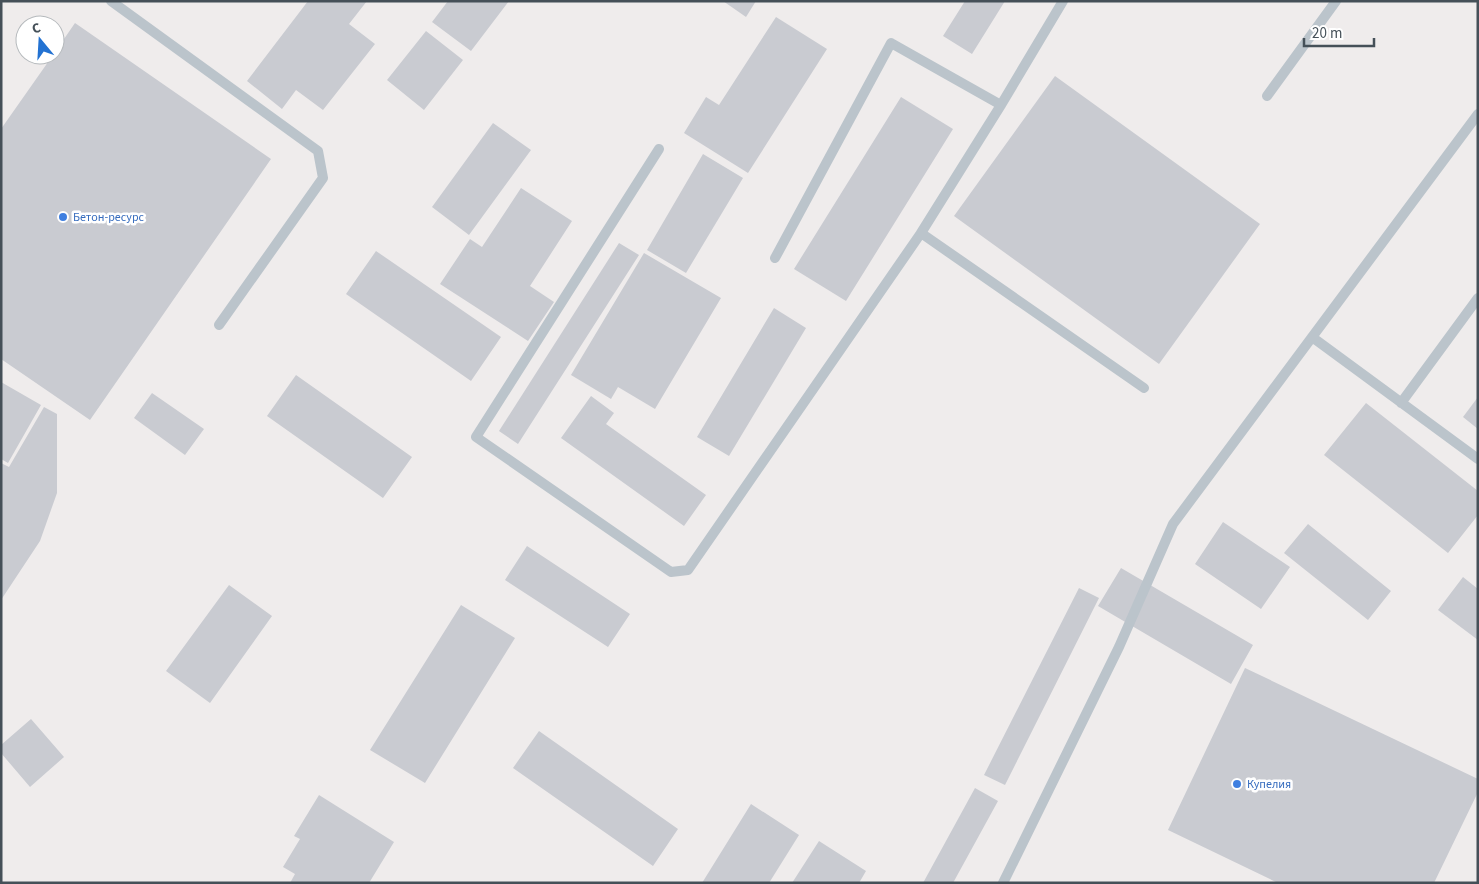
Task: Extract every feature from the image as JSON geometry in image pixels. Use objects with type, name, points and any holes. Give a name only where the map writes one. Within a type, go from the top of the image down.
[{"type":"lane","points":[[111,1],[318,151],[323,178],[219,325]]},
{"type":"lane","points":[[659,149],[476,437],[671,572],[688,570],[921,233],[1063,1]]},
{"type":"lane","points":[[1267,96],[1336,1]]},
{"type":"lane","points":[[775,258],[891,43],[1001,105]]},
{"type":"lane","points":[[1003,883],[1119,647],[1173,524],[1478,114]]},
{"type":"lane","points":[[921,233],[1144,388]]},
{"type":"lane","points":[[1401,403],[1478,298]]},
{"type":"lane","points":[[1312,338],[1478,459]]},
{"type":"building","points":[[308,1],[367,1],[349,24],[375,44],[323,110],[296,90],[282,109],[247,81]]},
{"type":"building","points":[[448,1],[509,1],[471,51],[432,22]]},
{"type":"building","points":[[723,1],[756,1],[746,17]]},
{"type":"building","points":[[965,1],[1005,1],[972,54],[943,36]]},
{"type":"building","points":[[776,17],[827,49],[748,173],[684,133],[706,97],[719,105]]},
{"type":"building","points":[[75,23],[271,159],[90,420],[1,359],[1,129],[46,65],[65,65],[65,38]]},
{"type":"building","points":[[426,31],[463,60],[424,110],[387,80]]},
{"type":"building","points":[[1055,76],[1260,224],[1159,364],[954,216]]},
{"type":"building","points":[[901,97],[953,129],[846,301],[794,269]]},
{"type":"building","points":[[493,123],[531,150],[469,235],[432,207]]},
{"type":"building","points":[[703,154],[743,178],[686,273],[647,250]]},
{"type":"building","points":[[521,188],[572,221],[530,286],[554,302],[528,341],[440,284],[470,239],[482,247]]},
{"type":"building","points":[[619,243],[639,255],[518,444],[499,431]]},
{"type":"building","points":[[376,251],[501,337],[471,381],[346,294]]},
{"type":"building","points":[[644,253],[721,298],[655,409],[618,387],[611,399],[571,375]]},
{"type":"building","points":[[774,308],[806,328],[729,456],[697,437]]},
{"type":"building","points":[[296,375],[412,457],[383,498],[267,416]]},
{"type":"building","points":[[1,382],[41,405],[8,463],[1,459]]},
{"type":"building","points":[[152,393],[204,429],[185,455],[134,418]]},
{"type":"building","points":[[591,396],[614,413],[606,424],[706,495],[684,526],[561,438]]},
{"type":"building","points":[[1478,397],[1478,429],[1463,417]]},
{"type":"building","points":[[1366,403],[1478,491],[1478,515],[1448,553],[1324,455]]},
{"type":"building","points":[[44,407],[57,414],[57,493],[40,541],[1,600],[1,463],[9,467]]},
{"type":"building","points":[[1223,522],[1290,567],[1261,609],[1195,564]]},
{"type":"building","points":[[1308,524],[1391,591],[1368,620],[1284,553]]},
{"type":"building","points":[[527,546],[630,614],[608,647],[505,580]]},
{"type":"building","points":[[1121,568],[1253,645],[1231,684],[1098,606]]},
{"type":"building","points":[[1463,577],[1478,589],[1478,640],[1438,610]]},
{"type":"building","points":[[229,585],[272,616],[210,703],[166,671]]},
{"type":"building","points":[[1079,588],[1099,598],[1005,785],[984,775]]},
{"type":"building","points":[[461,605],[515,638],[425,783],[370,750]]},
{"type":"building","points":[[1245,668],[1478,779],[1478,792],[1434,883],[1278,883],[1168,830]]},
{"type":"building","points":[[31,719],[64,757],[30,787],[1,753],[1,745]]},
{"type":"building","points":[[539,731],[678,829],[653,866],[513,768]]},
{"type":"building","points":[[975,788],[998,801],[953,883],[923,883]]},
{"type":"building","points":[[319,795],[394,842],[369,883],[290,883],[295,874],[283,867],[300,839],[294,836]]},
{"type":"building","points":[[751,804],[799,835],[769,883],[702,883]]},
{"type":"building","points":[[819,841],[866,871],[859,883],[792,883]]},
{"type":"place","name":"Бетон-ресурс","points":[[63,217]]},
{"type":"place","name":"Купелия","points":[[1237,784]]}]
